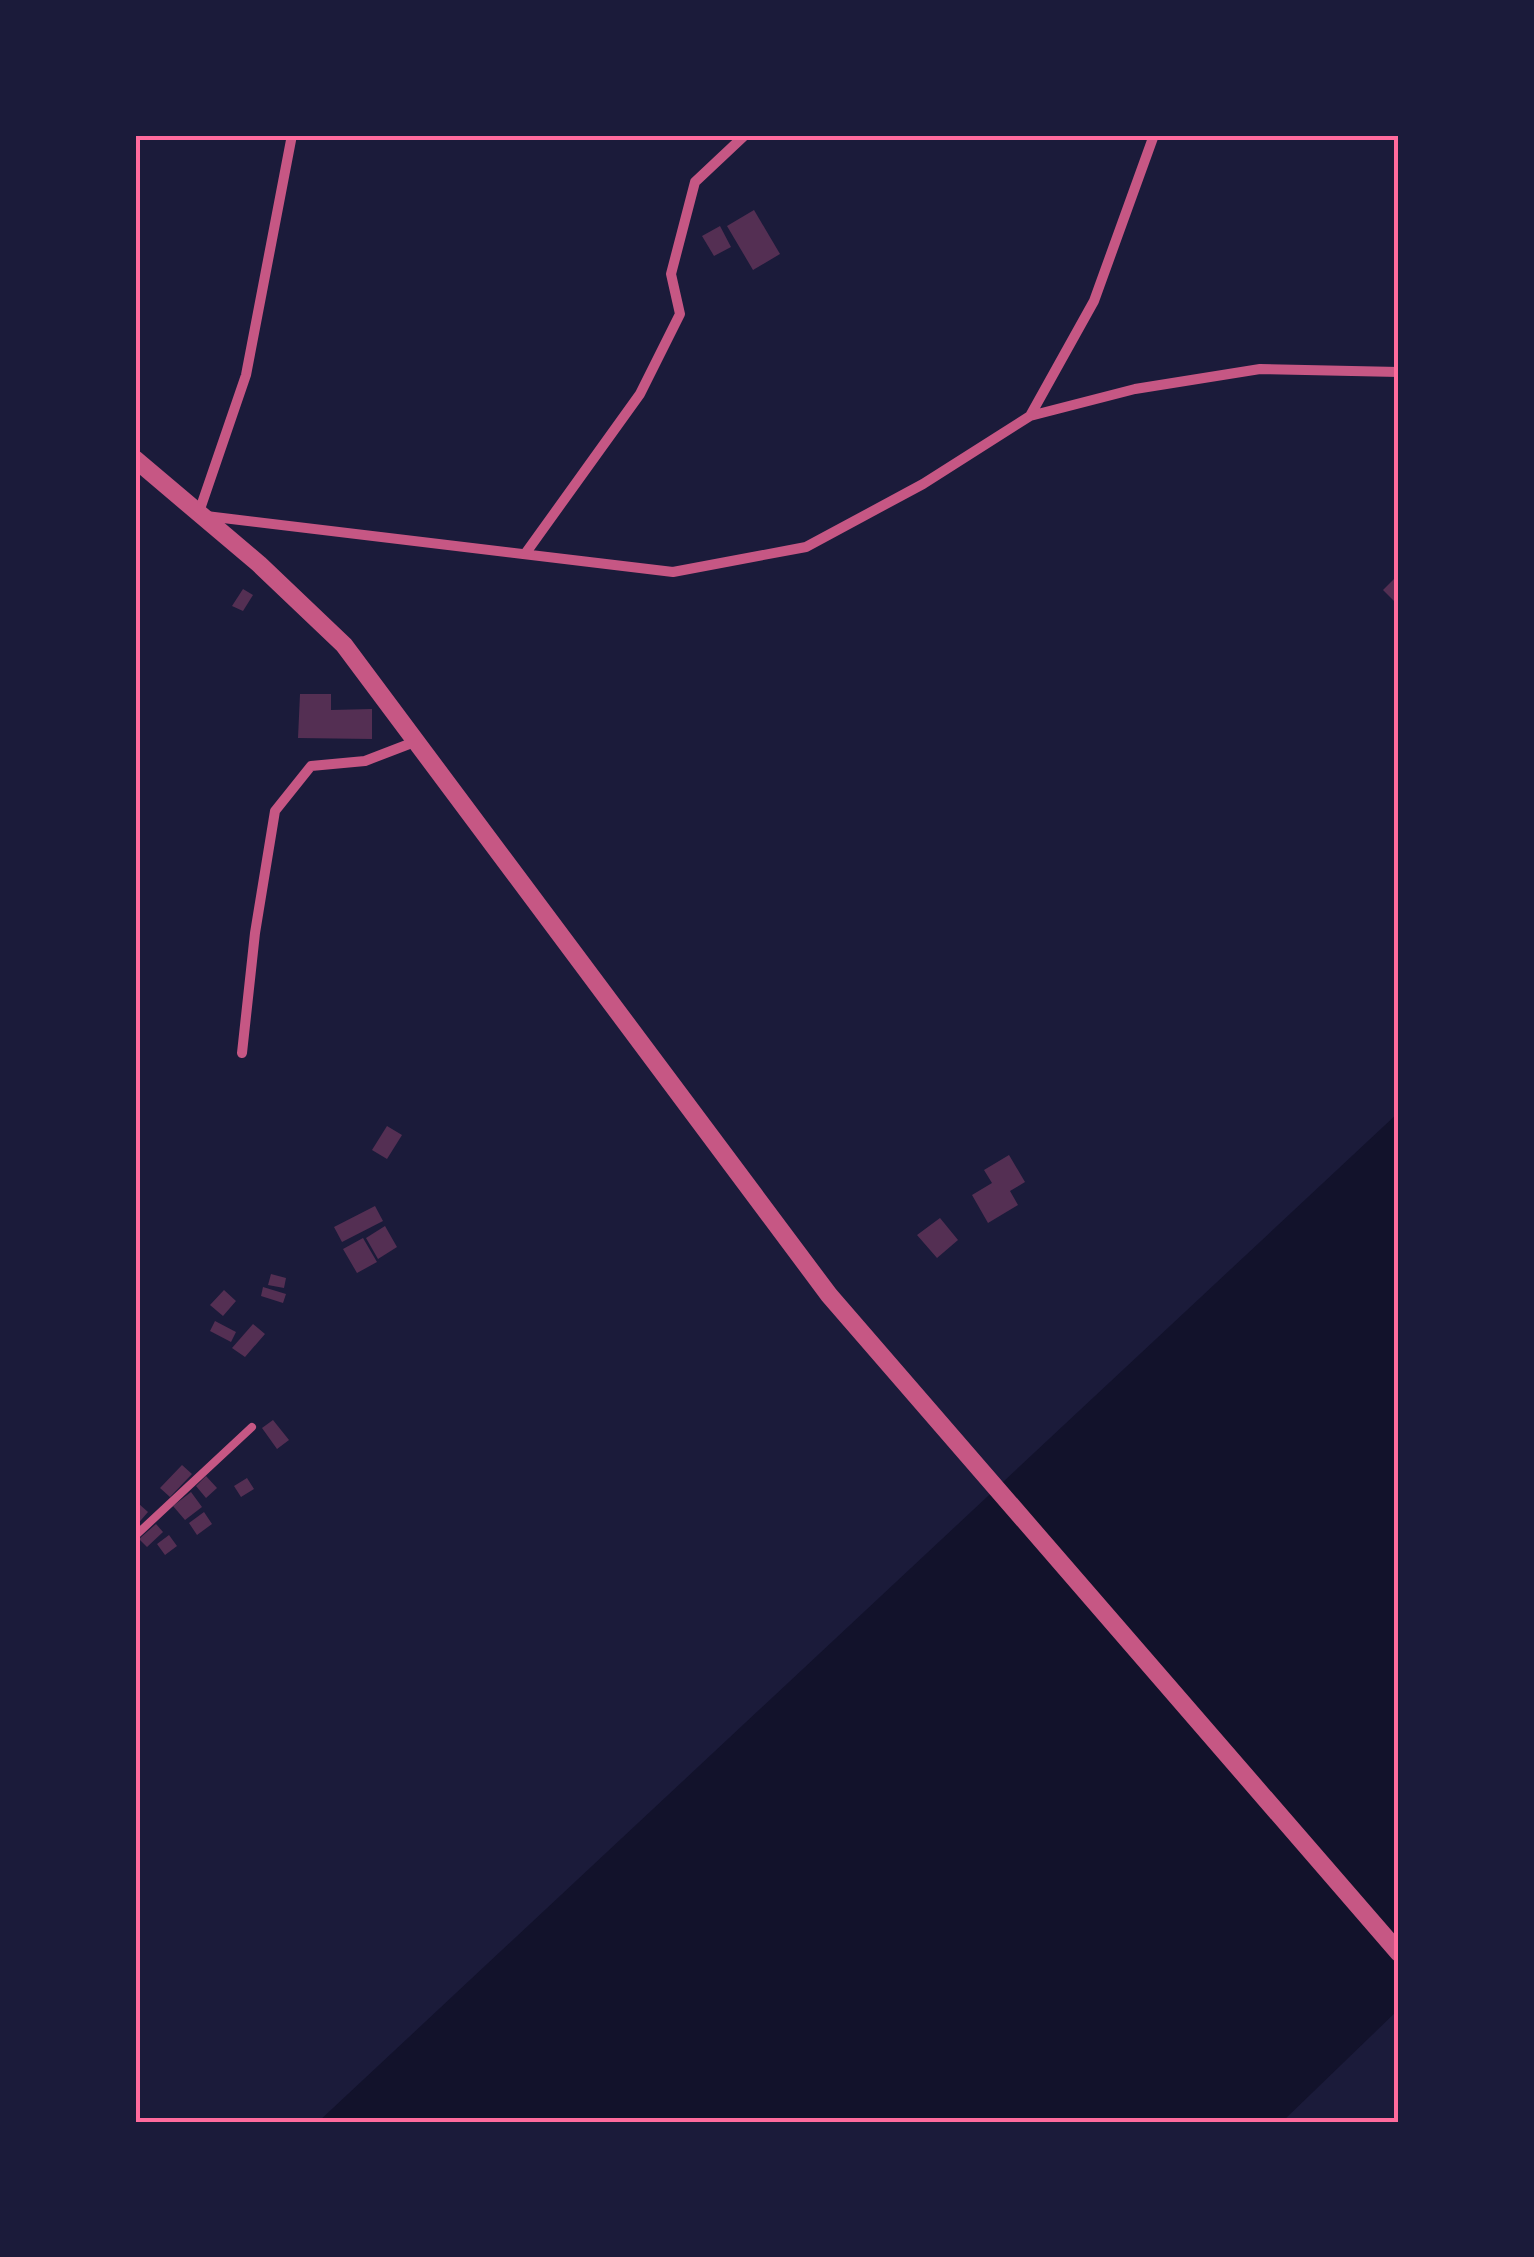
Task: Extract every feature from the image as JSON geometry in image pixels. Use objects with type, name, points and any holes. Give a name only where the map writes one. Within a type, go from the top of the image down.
[{"type":"street","points":[[198,515],[246,375],[292,135]]},
{"type":"street","points":[[1030,416],[1094,301],[1154,135]]},
{"type":"street","points":[[525,554],[640,394],[680,314],[671,274],[696,182],[742,137]]},
{"type":"street","points":[[198,515],[673,572],[806,547],[923,484],[1030,416],[1135,388],[1260,369],[1399,372]]},
{"type":"street","points":[[135,459],[259,564],[344,645],[829,1296],[1399,1953]]},
{"type":"street","points":[[242,1052],[255,933],[275,811],[311,766],[364,762],[418,741]]},
{"type":"lane","points":[[135,1536],[252,1427]]},
{"type":"shaded area","points":[[1399,1112],[1399,2009],[1282,2122],[318,2122]]},
{"type":"building","points":[[754,210],[780,254],[753,270],[727,226]]},
{"type":"building","points":[[720,226],[731,247],[714,256],[702,236]]},
{"type":"building","points":[[1399,574],[1399,606],[1383,590]]},
{"type":"building","points":[[243,589],[253,595],[243,611],[232,606]]},
{"type":"building","points":[[300,694],[331,694],[331,710],[372,709],[372,739],[298,738]]},
{"type":"building","points":[[387,1126],[402,1135],[387,1159],[372,1150]]},
{"type":"building","points":[[1009,1155],[1025,1182],[1010,1191],[1018,1205],[988,1223],[972,1195],[992,1183],[984,1170]]},
{"type":"building","points":[[375,1206],[383,1221],[342,1242],[334,1227]]},
{"type":"building","points":[[940,1218],[958,1240],[937,1258],[917,1235]]},
{"type":"building","points":[[385,1226],[397,1247],[378,1259],[366,1238]]},
{"type":"building","points":[[363,1238],[377,1262],[357,1273],[343,1249]]},
{"type":"building","points":[[271,1274],[286,1278],[284,1288],[268,1285]]},
{"type":"building","points":[[263,1287],[286,1294],[283,1303],[261,1296]]},
{"type":"building","points":[[224,1290],[236,1301],[223,1316],[210,1305]]},
{"type":"building","points":[[215,1321],[236,1332],[231,1342],[210,1331]]},
{"type":"building","points":[[253,1324],[265,1334],[245,1357],[232,1348]]},
{"type":"building","points":[[273,1420],[289,1440],[277,1449],[262,1428]]},
{"type":"building","points":[[182,1465],[192,1474],[170,1497],[160,1488]]},
{"type":"building","points":[[206,1476],[217,1488],[206,1498],[196,1486]]},
{"type":"building","points":[[247,1478],[254,1489],[241,1497],[234,1486]]},
{"type":"building","points":[[191,1492],[202,1507],[185,1520],[173,1506]]},
{"type":"building","points":[[139,1504],[148,1512],[135,1527],[135,1509]]},
{"type":"building","points":[[204,1512],[212,1524],[197,1535],[189,1523]]},
{"type":"building","points":[[156,1524],[163,1532],[147,1547],[139,1539]]},
{"type":"building","points":[[169,1535],[177,1546],[165,1555],[157,1544]]}]
